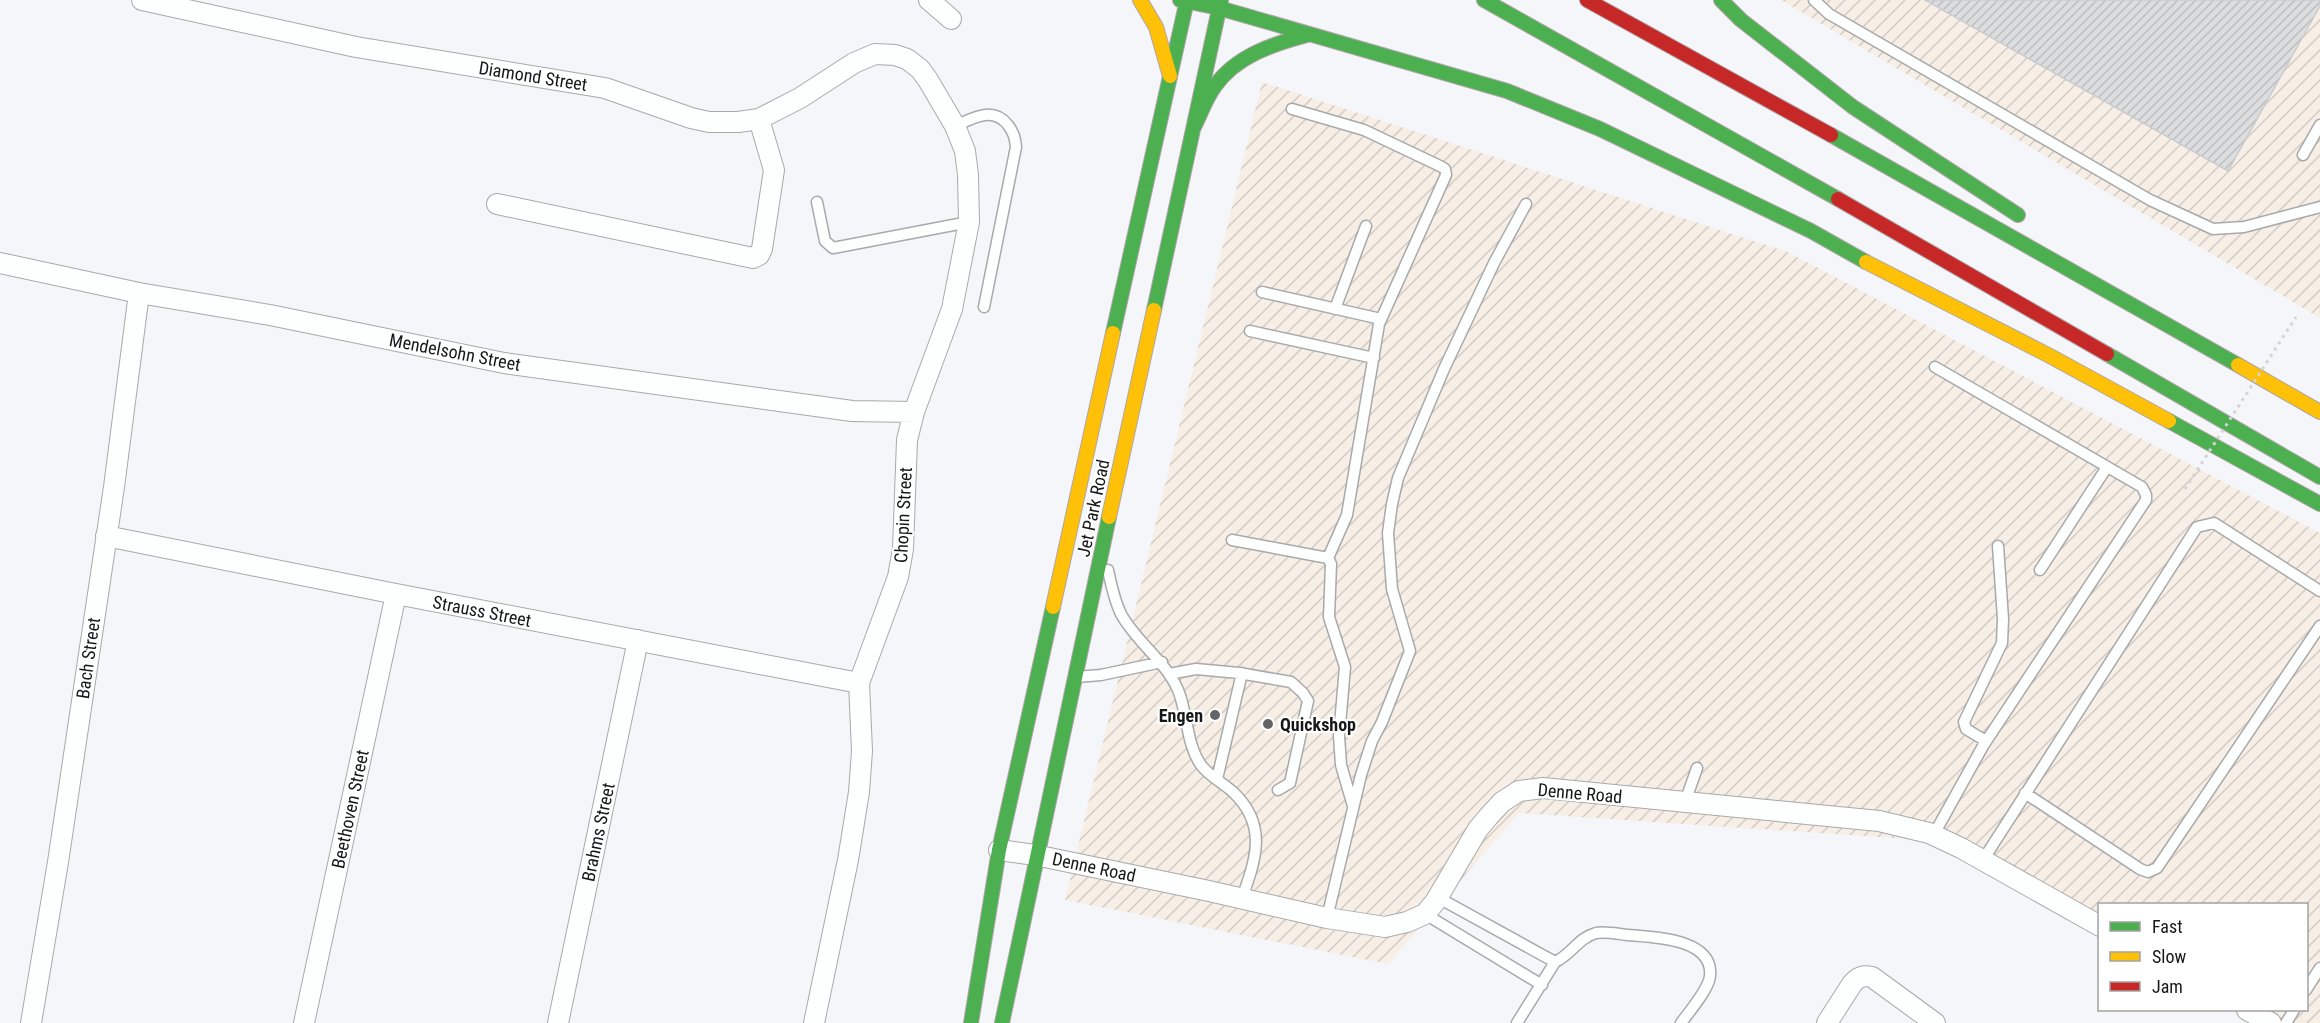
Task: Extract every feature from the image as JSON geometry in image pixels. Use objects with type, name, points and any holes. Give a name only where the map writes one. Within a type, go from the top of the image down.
[{"type":"main road","points":[[1140,0],[1156,27],[1170,76]]},
{"type":"main road","points":[[1484,0],[1948,262],[2320,477]]},
{"type":"main road","points":[[1587,0],[2037,250],[2320,412]]},
{"type":"main road","points":[[1721,0],[1742,20],[1853,107],[2030,223]]},
{"type":"main road","points":[[1184,1],[1220,4],[1307,35],[1507,91],[1600,129],[1811,231],[1902,282],[2050,356],[2320,504]]},
{"type":"main road","name":"Jet Park Road","points":[[971,1023],[984,954],[999,850],[1170,76],[1184,1]]},
{"type":"main road","name":"Jet Park Road","points":[[1002,1023],[1073,677],[1220,4]]},
{"type":"main road","points":[[1194,127],[1217,82],[1244,59],[1269,46],[1307,35]]},
{"type":"main road","points":[[2260,361],[2320,399]]},
{"type":"street","name":"Diamond Street","points":[[142,0],[356,47],[605,88],[709,122],[759,119],[800,98],[862,58],[885,53],[907,59]]},
{"type":"street","points":[[929,0],[951,19]]},
{"type":"street","name":"Chopin Street","points":[[814,1023],[848,860],[859,792],[862,751],[859,683],[902,562],[907,440],[914,412],[952,309],[969,222],[970,199],[965,151],[955,126],[920,69],[907,59]]},
{"type":"street","points":[[497,204],[753,258],[759,255],[762,249],[774,170],[759,119]]},
{"type":"street","name":"Mendelsohn Street","points":[[0,263],[139,293],[270,315],[504,363],[842,410],[914,412]]},
{"type":"street","name":"Bach Street","points":[[31,1023],[58,862],[139,293]]},
{"type":"street","name":"Strauss Street","points":[[106,536],[859,683]]},
{"type":"street","name":"Beethoven Street","points":[[304,1023],[396,594]]},
{"type":"street","name":"Brahms Street","points":[[558,1023],[638,640]]},
{"type":"street","name":"Denne Road","points":[[999,850],[1035,855],[1327,918],[1385,927],[1407,922],[1425,914],[1478,829],[1502,802],[1519,791],[1543,788],[1879,820],[1933,836],[1983,860],[2098,925]]},
{"type":"street","points":[[1827,1023],[1852,984],[1862,976],[1872,977],[1935,1023]]},
{"type":"street","points":[[2249,1011],[2271,1023]]},
{"type":"lane","points":[[1814,0],[1829,14],[2150,200],[2213,229],[2244,227],[2320,207]]},
{"type":"lane","points":[[1292,109],[1364,130],[1445,169],[1446,175],[1382,319],[1347,515],[1328,558]]},
{"type":"lane","points":[[955,126],[980,115],[994,114],[1005,122],[1015,135],[1016,147],[984,307]]},
{"type":"lane","points":[[2303,155],[2320,125]]},
{"type":"lane","points":[[817,202],[825,241],[833,248],[969,222]]},
{"type":"lane","points":[[1327,918],[1361,775],[1372,741],[1410,651],[1392,589],[1388,533],[1398,478],[1444,369],[1494,262],[1526,204]]},
{"type":"lane","points":[[1335,309],[1366,226]]},
{"type":"lane","points":[[1262,292],[1382,319]]},
{"type":"lane","points":[[1250,331],[1374,358]]},
{"type":"lane","points":[[1933,836],[1986,741],[2146,500],[2142,487],[1935,368]]},
{"type":"lane","points":[[2040,570],[2107,467]]},
{"type":"lane","points":[[1983,860],[2197,527],[2214,523],[2320,591]]},
{"type":"lane","points":[[1232,540],[1328,558]]},
{"type":"lane","points":[[1986,741],[1966,729],[1964,722],[2002,644],[2003,619],[1998,546]]},
{"type":"lane","points":[[1103,548],[1112,588],[1121,614],[1169,674],[1182,700],[1194,750],[1201,765],[1239,798],[1253,823],[1257,838],[1255,863],[1242,898]]},
{"type":"lane","points":[[1328,558],[1331,564],[1329,617],[1345,667],[1339,736],[1341,765],[1354,809]]},
{"type":"lane","points":[[2025,793],[2140,869],[2148,872],[2157,868],[2320,626]]},
{"type":"lane","points":[[1073,677],[1101,675],[1162,663]]},
{"type":"lane","points":[[1169,674],[1196,669],[1242,673],[1291,682],[1303,693],[1308,701],[1290,783],[1278,790]]},
{"type":"lane","points":[[1217,779],[1242,673]]},
{"type":"lane","points":[[1685,802],[1698,768]]},
{"type":"lane","points":[[1437,897],[1555,962]]},
{"type":"lane","points":[[1425,914],[1542,985]]},
{"type":"lane","points":[[1517,1023],[1555,962],[1565,958],[1577,943],[1599,933],[1668,938],[1691,946],[1705,958],[1710,966],[1709,982],[1681,1023]]},
{"type":"lane","points":[[2308,988],[2320,968]]},
{"type":"path","points":[[2186,489],[2296,317]]},
{"type":"shaded area","points":[[1781,0],[2320,0],[2320,318]]},
{"type":"shaded area","points":[[1262,82],[1788,252],[2320,533],[2320,1023],[2288,1023],[2266,1011],[2308,1011],[2308,903],[2098,903],[2098,916],[1967,843],[1519,813],[1388,964],[1065,900]]},
{"type":"building","points":[[1925,0],[2320,0],[2320,6],[2228,171]]},
{"type":"traffic: fast","points":[[1180,0],[1219,8],[1507,91],[1600,129],[1811,231],[1866,262]]},
{"type":"traffic: fast","points":[[1113,333],[1187,0]]},
{"type":"traffic: fast","points":[[1154,310],[1221,0]]},
{"type":"traffic: fast","points":[[1484,0],[1838,199]]},
{"type":"traffic: fast","points":[[1721,0],[1741,20],[1853,107],[2018,215]]},
{"type":"traffic: fast","points":[[1194,127],[1212,91],[1233,67],[1268,47],[1307,35]]},
{"type":"traffic: fast","points":[[1831,135],[2238,365]]},
{"type":"traffic: fast","points":[[2107,354],[2320,477]]},
{"type":"traffic: fast","points":[[2169,421],[2320,504]]},
{"type":"traffic: fast","points":[[1002,1023],[1109,517]]},
{"type":"traffic: fast","points":[[971,1023],[999,850],[1053,607]]},
{"type":"traffic: slow","points":[[1140,0],[1156,27],[1170,76]]},
{"type":"traffic: slow","points":[[1866,262],[2050,356],[2169,421]]},
{"type":"traffic: slow","points":[[1109,517],[1154,310]]},
{"type":"traffic: slow","points":[[1053,607],[1113,333]]},
{"type":"traffic: slow","points":[[2238,365],[2320,412]]},
{"type":"traffic: jam","points":[[1587,0],[1831,135]]},
{"type":"traffic: jam","points":[[1838,199],[2107,354]]},
{"type":"place","name":"Engen","points":[[1215,715]]},
{"type":"place","name":"Quickshop","points":[[1268,724]]}]
